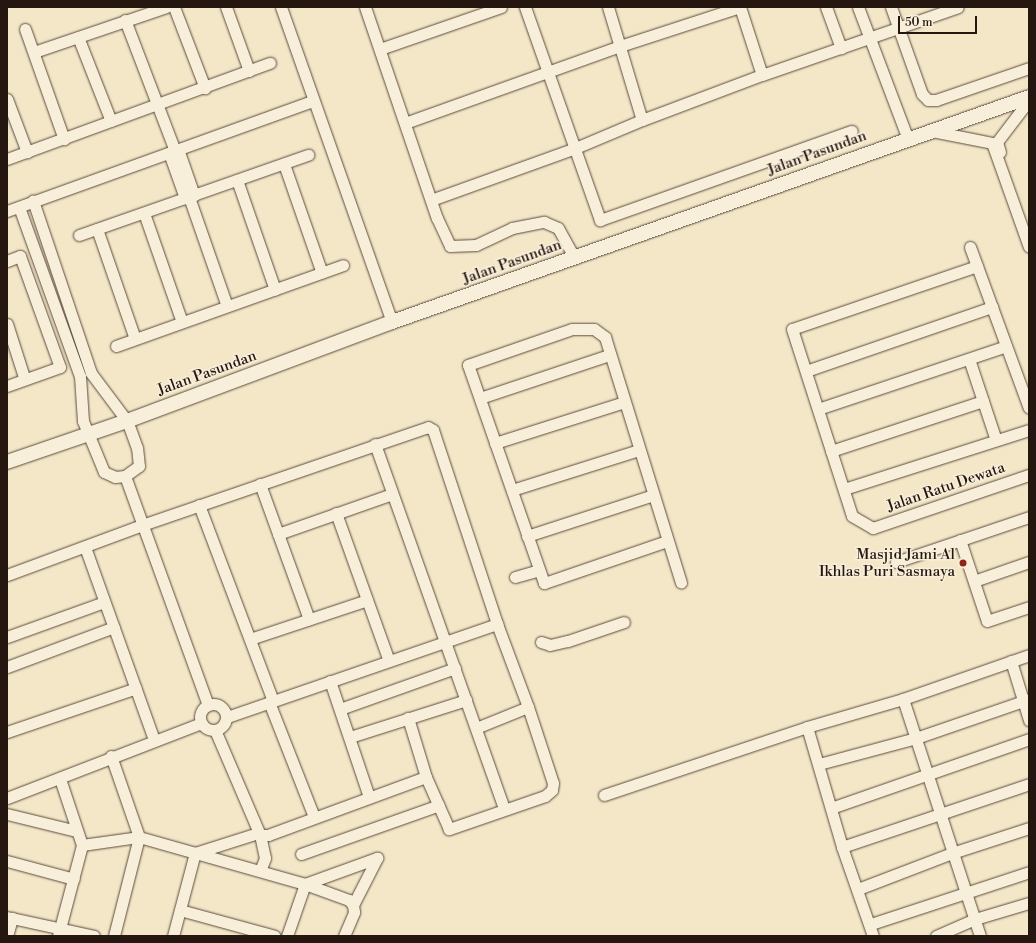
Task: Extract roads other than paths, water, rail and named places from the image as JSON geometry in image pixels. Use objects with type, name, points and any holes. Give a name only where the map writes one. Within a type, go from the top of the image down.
[{"type":"street","points":[[34,52],[166,7]]},
{"type":"street","points":[[174,7],[205,88]]},
{"type":"street","points":[[226,7],[249,71]]},
{"type":"street","points":[[281,7],[392,322]]},
{"type":"street","points":[[365,7],[431,200],[450,246],[476,245],[512,228],[544,222],[558,228],[574,257]]},
{"type":"street","points":[[380,49],[501,7]]},
{"type":"street","points":[[525,7],[573,149],[600,220],[852,131]]},
{"type":"street","points":[[608,7],[642,120]]},
{"type":"street","points":[[405,123],[620,46],[740,7],[762,75]]},
{"type":"street","points":[[826,7],[841,48]]},
{"type":"street","points":[[858,7],[908,139]]},
{"type":"street","points":[[891,7],[922,94],[928,100],[936,100],[1029,68]]},
{"type":"street","points":[[431,200],[573,149],[642,120],[762,75],[958,7]]},
{"type":"street","points":[[126,20],[174,151],[228,306]]},
{"type":"street","points":[[25,29],[64,139]]},
{"type":"street","points":[[78,37],[111,121]]},
{"type":"street","points":[[7,159],[270,63]]},
{"type":"street","points":[[995,142],[1029,98]]},
{"type":"street","name":"Jalan Pasundan","points":[[7,462],[88,433],[127,421],[392,322],[574,257],[930,131],[1029,98]]},
{"type":"street","points":[[7,99],[27,152]]},
{"type":"street","points":[[7,211],[313,101]]},
{"type":"street","points":[[930,131],[995,142]]},
{"type":"street","points":[[995,142],[1029,234]]},
{"type":"street","points":[[995,142],[1029,246]]},
{"type":"street","points":[[79,235],[308,155]]},
{"type":"street","points":[[284,164],[322,273]]},
{"type":"street","points":[[236,180],[275,290]]},
{"type":"street","points":[[19,206],[80,376],[83,421],[104,472],[115,477],[125,476],[139,466],[140,457],[127,421],[91,373],[33,201]]},
{"type":"street","points":[[144,213],[182,322]]},
{"type":"street","points":[[97,229],[135,339]]},
{"type":"street","points":[[970,247],[1006,346],[1025,387],[1029,408]]},
{"type":"street","points":[[7,261],[20,256],[60,367],[7,386]]},
{"type":"street","points":[[116,346],[343,265]]},
{"type":"street","points":[[977,266],[792,329],[844,489],[1029,430]]},
{"type":"street","points":[[806,372],[992,307]]},
{"type":"street","points":[[8,328],[24,376],[23,379]]},
{"type":"street","points":[[667,541],[544,583],[468,365],[476,360],[572,329],[594,329],[604,337],[681,583]]},
{"type":"street","points":[[818,410],[1006,346]]},
{"type":"street","points":[[480,398],[609,355]]},
{"type":"street","points":[[969,358],[996,440]]},
{"type":"street","points":[[831,451],[983,401]]},
{"type":"street","points":[[495,443],[624,402]]},
{"type":"street","points":[[7,574],[425,426],[433,430],[497,624],[528,707],[553,787],[545,796],[449,829],[426,777],[408,718]]},
{"type":"street","points":[[375,444],[504,809]]},
{"type":"street","points":[[512,490],[639,450]]},
{"type":"street","name":"Jalan Ratu Dewata","points":[[844,489],[852,516],[873,528],[1029,475]]},
{"type":"street","points":[[125,476],[145,524],[208,705]]},
{"type":"street","points":[[260,484],[309,619]]},
{"type":"street","points":[[278,534],[392,494]]},
{"type":"street","points":[[528,536],[653,495]]},
{"type":"street","points":[[199,505],[250,639],[271,701],[314,817]]},
{"type":"street","points":[[336,513],[389,661]]},
{"type":"street","points":[[896,562],[1029,517]]},
{"type":"street","points":[[960,540],[987,621],[1029,607]]},
{"type":"street","points":[[85,547],[154,740]]},
{"type":"street","points":[[974,581],[1029,562]]},
{"type":"street","points":[[515,577],[539,570]]},
{"type":"street","points":[[250,639],[367,600]]},
{"type":"street","points":[[7,637],[104,602]]},
{"type":"street","points":[[541,642],[550,645],[568,641],[624,622]]},
{"type":"street","points":[[227,716],[497,624]]},
{"type":"street","points":[[7,667],[114,627]]},
{"type":"street","points":[[604,795],[807,727],[903,699],[1029,655]]},
{"type":"street","points":[[1011,661],[1026,700],[1029,720]]},
{"type":"street","points":[[340,709],[455,668]]},
{"type":"street","points":[[330,681],[369,797]]},
{"type":"street","points":[[7,732],[136,688]]},
{"type":"street","points":[[903,699],[980,936]]},
{"type":"street","points":[[350,737],[466,700]]},
{"type":"street","points":[[819,764],[916,738],[1026,700]]},
{"type":"street","points":[[208,705],[220,706],[227,716]]},
{"type":"street","points":[[208,705],[200,714],[201,723],[209,730],[215,730],[225,723],[227,716]]},
{"type":"street","points":[[476,728],[528,707]]},
{"type":"street","points":[[7,798],[60,779],[111,756],[201,723]]},
{"type":"street","points":[[807,727],[819,764],[842,848],[871,924],[873,936]]},
{"type":"street","points":[[215,730],[259,834],[265,858],[260,871]]},
{"type":"street","points":[[831,808],[1029,740]]},
{"type":"street","points":[[111,756],[138,837],[114,936]]},
{"type":"street","points":[[195,853],[259,834],[268,835],[426,777]]},
{"type":"street","points":[[59,932],[82,845],[60,779]]},
{"type":"street","points":[[842,848],[1029,784]]},
{"type":"street","points":[[301,854],[439,805]]},
{"type":"street","points":[[7,814],[77,831]]},
{"type":"street","points":[[858,889],[952,853],[1029,828]]},
{"type":"street","points":[[82,845],[138,837],[305,884],[349,900],[353,905],[354,912],[344,936]]},
{"type":"street","points":[[173,936],[195,853]]},
{"type":"street","points":[[305,884],[377,858],[353,905]]},
{"type":"street","points":[[7,861],[74,879]]},
{"type":"street","points":[[871,924],[1029,872]]},
{"type":"street","points":[[287,936],[305,884]]},
{"type":"street","points":[[936,936],[975,919],[1029,903]]},
{"type":"street","points":[[180,910],[275,936]]},
{"type":"street","points":[[7,936],[9,918],[59,932],[94,936]]},
{"type":"place","name":"Masjid Jami Al Ikhlas Puri Sasmaya","points":[[963,563]]}]
